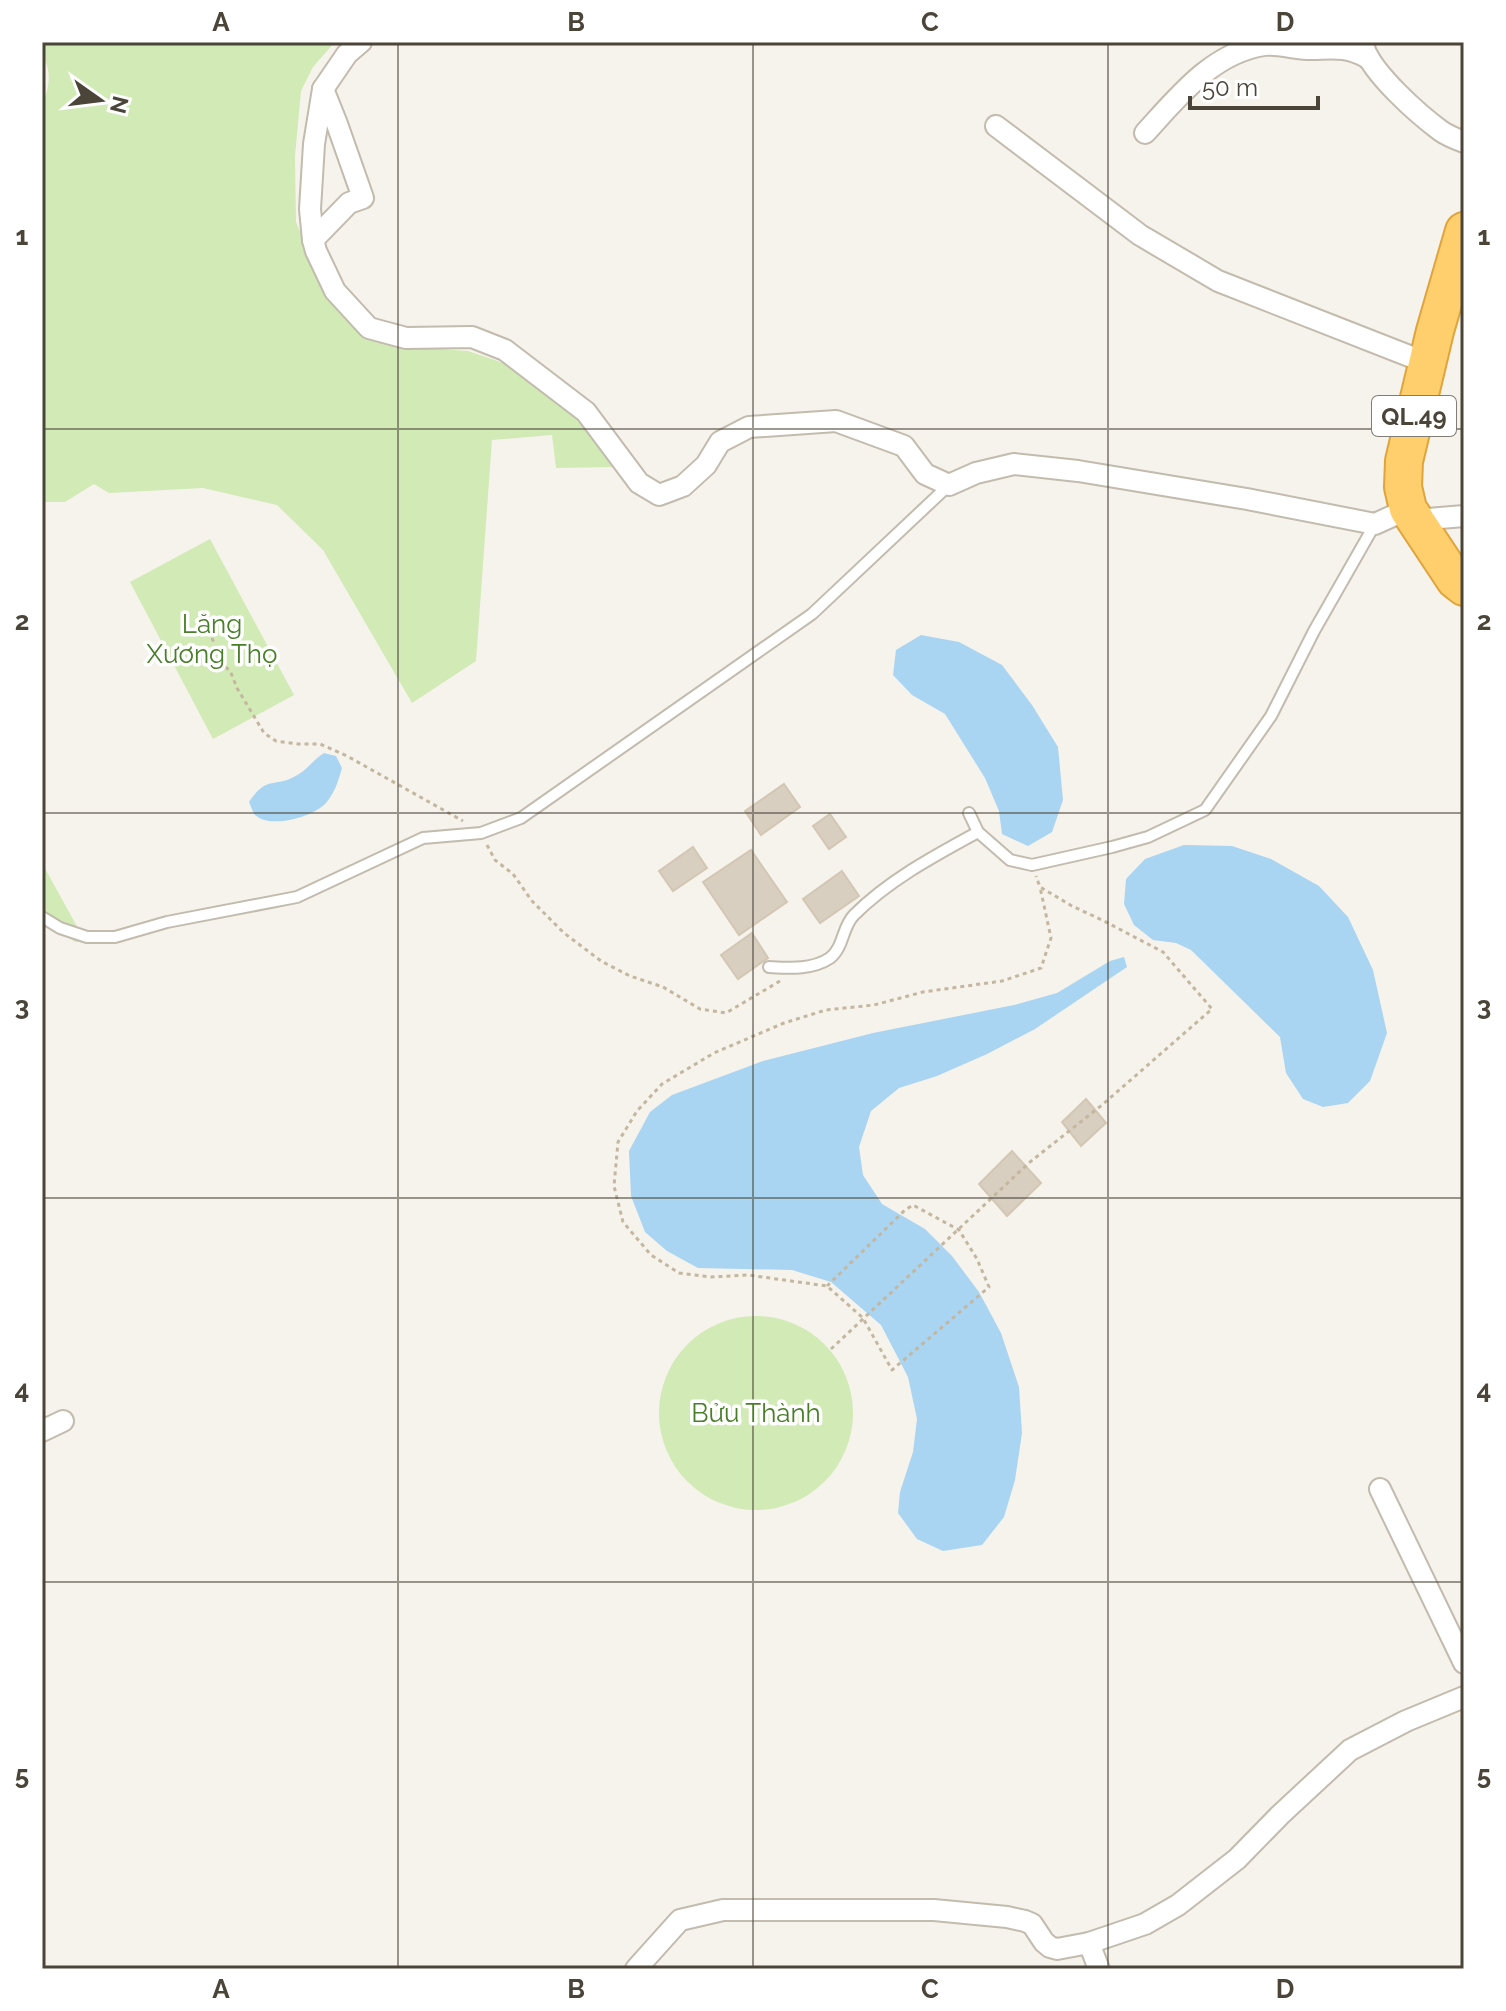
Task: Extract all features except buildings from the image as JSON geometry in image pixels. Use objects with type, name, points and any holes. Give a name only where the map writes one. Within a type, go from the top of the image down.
[{"type":"highway","name":"QL.49","points":[[1464,231],[1427,363],[1404,461],[1403,487],[1412,515],[1455,580],[1464,587]]},
{"type":"street","points":[[361,42],[347,54],[323,89],[314,144],[310,209],[313,240],[335,291],[369,328],[406,338],[472,337],[505,350],[586,412],[639,483],[659,495],[683,486],[706,465],[720,442],[749,427],[836,421],[904,446],[925,474],[949,485],[976,473],[1014,464],[1078,471],[1375,524],[1412,515],[1464,516]]},
{"type":"street","points":[[1145,133],[1187,86],[1208,70],[1254,48],[1278,45],[1300,49],[1365,50],[1373,67],[1411,105],[1444,133],[1464,142]]},
{"type":"street","points":[[313,240],[349,203],[363,198],[323,89]]},
{"type":"street","points":[[996,126],[1140,235],[1218,281],[1427,363]]},
{"type":"street","points":[[42,1431],[63,1421]]},
{"type":"street","points":[[1380,1489],[1464,1663]]},
{"type":"street","points":[[636,1969],[680,1920],[723,1910],[934,1910],[992,1915],[1032,1924],[1050,1947],[1057,1949],[1089,1943],[1145,1924],[1178,1905],[1237,1859],[1350,1750],[1406,1721],[1464,1697]]},
{"type":"street","points":[[1089,1943],[1099,1969]]},
{"type":"lane","points":[[42,917],[60,928],[87,937],[115,937],[167,922],[297,897],[423,838],[481,833],[521,818],[812,614],[949,485]]},
{"type":"lane","points":[[969,813],[978,832],[1010,860],[1032,865],[1148,837],[1205,810],[1271,716],[1314,631],[1375,524]]},
{"type":"lane","points":[[769,967],[796,968],[830,958],[840,945],[848,921],[861,908],[919,864],[978,832]]},
{"type":"path","points":[[212,638],[222,662],[264,733],[276,741],[320,744],[455,815],[481,833],[495,860],[513,874],[532,901],[564,933],[601,961],[630,976],[663,987],[700,1009],[726,1013],[776,984],[796,968]]},
{"type":"path","points":[[827,1286],[913,1205],[959,1230],[977,1259],[989,1287],[892,1370],[863,1318],[827,1286],[748,1275],[711,1277],[679,1273],[651,1255],[623,1222],[614,1186],[618,1142],[637,1111],[662,1084],[714,1053],[772,1028],[826,1010],[874,1005],[923,992],[1002,981],[1041,968],[1051,938],[1032,865]]},
{"type":"path","points":[[831,1349],[1030,1162],[1112,1097],[1212,1009],[1163,952],[1040,887]]},
{"type":"green space","points":[[42,42],[335,42],[313,67],[301,91],[295,156],[296,222],[317,272],[352,321],[387,345],[468,351],[512,366],[581,420],[616,467],[556,468],[552,435],[492,440],[476,661],[412,703],[323,550],[277,505],[203,488],[109,493],[94,484],[65,502],[42,502],[42,104],[49,79],[42,55]]},
{"type":"green space","name":"Lăng Xương Thọ","points":[[210,539],[294,695],[213,739],[130,582]]},
{"type":"green space","points":[[42,863],[85,941],[75,942],[42,919]]},
{"type":"green space","name":"Bửu Thành","points":[[756,1316],[775,1317],[793,1323],[825,1344],[846,1376],[852,1394],[852,1432],[846,1450],[825,1482],[793,1503],[775,1509],[756,1510],[737,1509],[719,1503],[687,1482],[666,1450],[660,1432],[659,1413],[660,1394],[666,1376],[687,1344],[719,1323],[737,1317]]},
{"type":"water","points":[[921,635],[959,642],[1002,665],[1058,747],[1063,800],[1052,832],[1028,846],[1002,834],[999,811],[985,778],[945,714],[912,695],[893,675],[896,650]]},
{"type":"water","points":[[324,753],[336,756],[342,768],[336,787],[326,803],[311,813],[291,820],[270,821],[254,814],[249,802],[255,793],[267,785],[299,774]]},
{"type":"water","points":[[1184,845],[1232,846],[1271,859],[1319,886],[1348,917],[1373,970],[1387,1033],[1370,1081],[1348,1103],[1323,1107],[1303,1099],[1286,1073],[1280,1037],[1191,950],[1176,943],[1153,940],[1134,925],[1124,904],[1126,879],[1145,859]]},
{"type":"water","points":[[1124,957],[1127,967],[1035,1029],[937,1076],[899,1088],[871,1111],[859,1147],[863,1175],[882,1204],[925,1229],[952,1256],[979,1292],[1001,1333],[1019,1387],[1022,1433],[1015,1480],[1004,1517],[982,1545],[943,1551],[917,1539],[898,1513],[900,1492],[913,1452],[917,1419],[908,1377],[881,1325],[831,1282],[792,1270],[698,1268],[667,1251],[645,1232],[631,1196],[629,1151],[650,1112],[672,1095],[763,1061],[873,1033],[1014,1005],[1057,993],[1110,961]]}]
